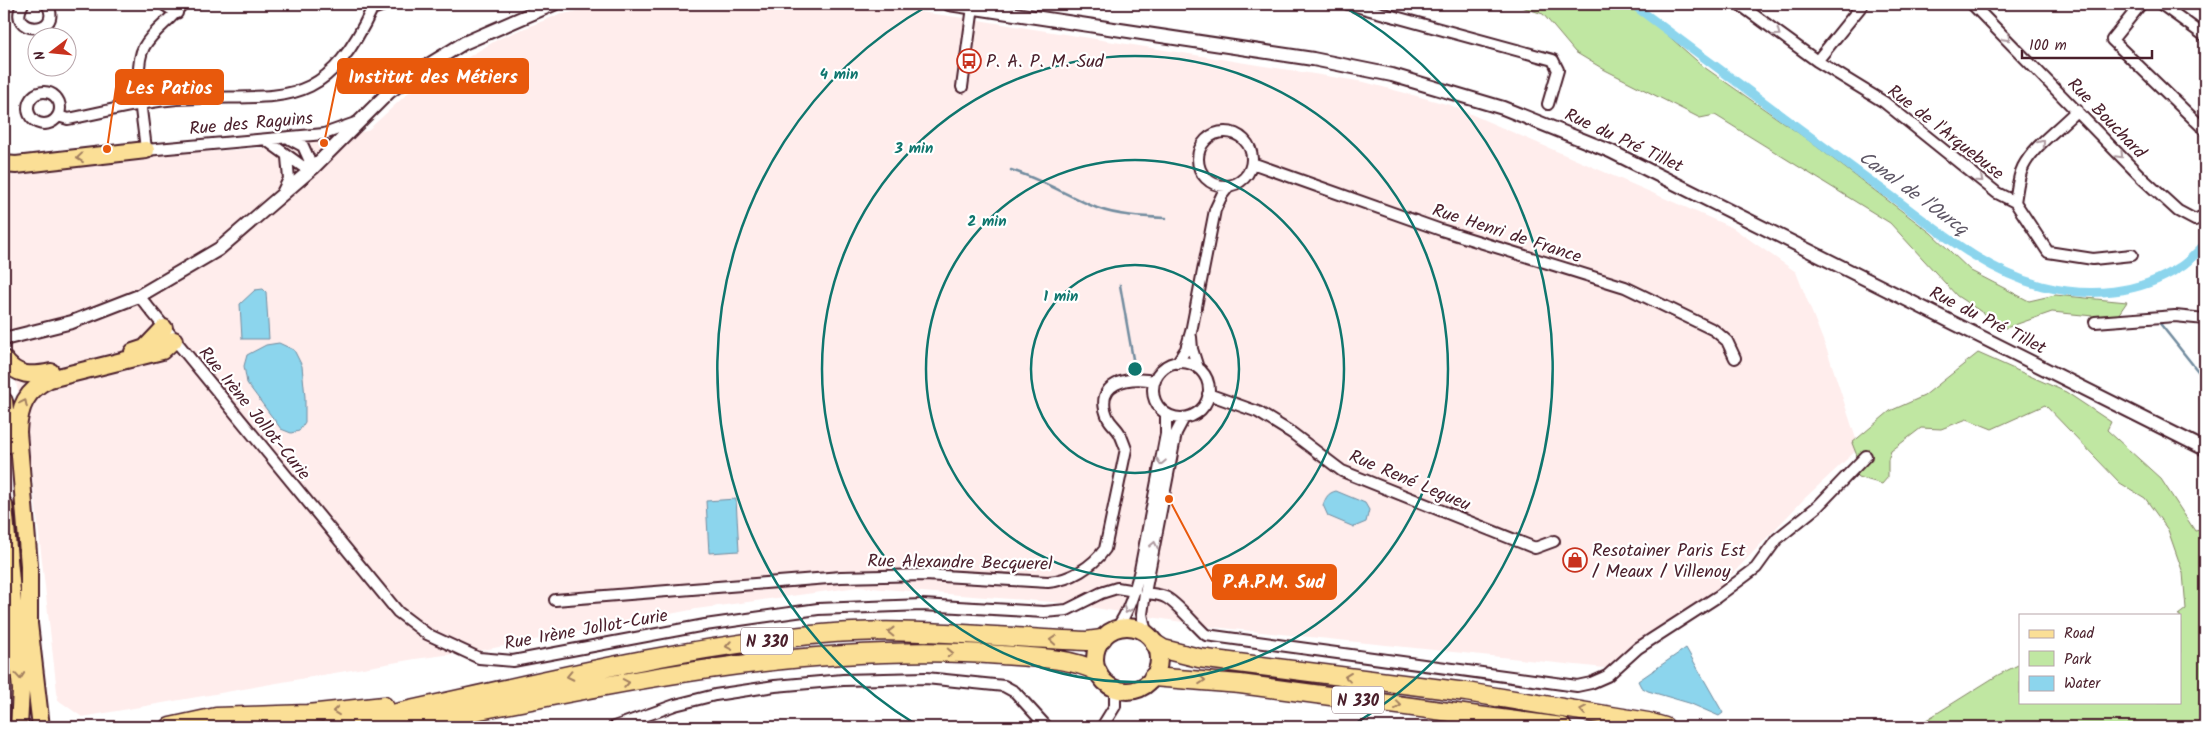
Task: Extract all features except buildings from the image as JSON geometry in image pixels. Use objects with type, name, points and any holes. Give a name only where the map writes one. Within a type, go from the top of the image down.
[{"type":"highway","name":"N 330","points":[[331,727],[629,664],[741,644],[823,634],[987,634],[1087,642],[1102,639]]},
{"type":"highway","name":"N 330","points":[[1151,639],[1163,649],[1199,658],[1520,700],[1648,722],[1665,727]]},
{"type":"highway","name":"N 330","points":[[392,727],[676,674],[752,663],[865,653],[926,652],[1024,657],[1059,661],[1091,668],[1098,672]]},
{"type":"highway","name":"N 330","points":[[1153,677],[1240,684],[1562,727]]},
{"type":"highway","points":[[448,727],[490,717],[526,702]]},
{"type":"highway","points":[[170,727],[216,717],[308,714],[399,704],[437,705]]},
{"type":"main road","points":[[4,164],[16,165],[146,150]]},
{"type":"main road","points":[[4,360],[16,371],[28,376],[36,375],[145,348],[169,334]]},
{"type":"main road","points":[[29,625],[28,565],[18,432],[18,416],[25,397],[40,383],[50,379],[162,351],[169,334]]},
{"type":"main road","points":[[4,401],[41,727]]},
{"type":"main road","points":[[4,505],[21,690],[19,727]]},
{"type":"main road","name":"N 330","points":[[1116,629],[1136,628],[1151,639]]},
{"type":"main road","points":[[1098,672],[1096,655],[1102,639],[1116,629]]},
{"type":"main road","points":[[1115,688],[1125,690],[1136,689],[1145,685],[1153,677],[1159,661],[1151,639]]},
{"type":"main road","name":"N 330","points":[[1098,672],[1102,679],[1115,688]]},
{"type":"street","points":[[23,4],[20,10],[21,19],[26,26],[34,28],[42,26],[48,20],[50,12],[47,4]]},
{"type":"street","points":[[163,4],[180,8]]},
{"type":"street","points":[[58,116],[68,119],[155,101],[210,97],[281,96],[299,92],[321,81],[342,61],[358,37],[371,6],[387,4]]},
{"type":"street","points":[[4,340],[72,322],[138,296],[219,249],[313,168],[389,92],[433,61],[464,43],[554,4]]},
{"type":"street","points":[[949,4],[978,6],[962,87]]},
{"type":"street","points":[[1348,4],[1553,60],[1558,70],[1548,104]]},
{"type":"street","name":"Rue de l'Arquebuse","points":[[1739,4],[1817,61],[1884,102],[1997,193],[2015,202],[2048,252],[2093,259],[2132,254]]},
{"type":"street","points":[[1817,61],[1863,4]]},
{"type":"street","name":"Rue Bouchard","points":[[1972,4],[2143,179],[2178,211],[2195,220],[2205,216]]},
{"type":"street","points":[[2141,4],[2112,40],[2205,130]]},
{"type":"street","points":[[2161,4],[2205,36]]},
{"type":"street","name":"Rue du Pré Tillet","points":[[978,6],[1313,58],[1392,75],[1485,102],[1544,123],[1610,151],[2205,449]]},
{"type":"street","points":[[146,150],[138,63],[144,46],[157,30],[180,8]]},
{"type":"street","points":[[2015,202],[2023,167],[2047,137],[2066,122],[2077,110]]},
{"type":"street","name":"Rue des Raguins","points":[[146,150],[324,134],[358,122]]},
{"type":"street","points":[[1177,363],[1186,349],[1191,332],[1215,210],[1222,194],[1229,186],[1244,178],[1252,163],[1252,154],[1243,138],[1235,133],[1217,133],[1202,144],[1199,153],[1200,170],[1212,183],[1215,210]]},
{"type":"street","points":[[289,138],[303,146],[313,168]]},
{"type":"street","points":[[266,140],[302,166],[313,168]]},
{"type":"street","points":[[282,195],[289,179],[287,157]]},
{"type":"street","name":"Rue Henri de France","points":[[1252,163],[1442,230],[1625,287],[1714,330],[1726,341],[1735,358]]},
{"type":"street","points":[[1212,183],[1229,186]]},
{"type":"street","name":"Rue Irène Jollot-Curie","points":[[138,296],[398,612],[427,634],[479,658],[513,661],[705,624],[818,609],[922,605],[1044,612],[1067,610],[1117,588],[1135,591]]},
{"type":"street","points":[[2094,322],[2175,316],[2205,319]]},
{"type":"street","points":[[1151,639],[1142,614],[1176,433],[1184,418],[1200,410],[1208,394],[1207,380],[1198,368],[1192,349],[1191,332]]},
{"type":"street","points":[[1184,418],[1166,414],[1155,400],[1153,390],[1155,381],[1163,369],[1177,363],[1191,364],[1198,368]]},
{"type":"street","name":"Rue Alexandre Becquerel","points":[[555,600],[851,577],[925,575],[1048,582],[1060,581],[1095,562],[1105,549],[1126,449],[1120,434],[1109,419],[1104,405],[1107,393],[1116,382],[1131,378],[1155,381]]},
{"type":"street","name":"Rue René Legueu","points":[[1208,394],[1258,412],[1292,433],[1342,471],[1385,490],[1534,548],[1554,541]]},
{"type":"street","points":[[1116,629],[1122,621],[1135,591],[1165,442],[1166,414]]},
{"type":"street","points":[[1146,593],[1164,596],[1172,601],[1192,624],[1206,635],[1577,686],[1591,683],[1607,676],[1638,648],[1717,597],[1756,568],[1777,540],[1818,506],[1866,456]]},
{"type":"street","points":[[614,727],[675,705],[715,695],[774,686],[843,680],[926,678],[1004,686],[1015,692],[1047,727]]},
{"type":"street","points":[[1102,727],[1115,706],[1115,688]]},
{"type":"shaded area","points":[[612,4],[862,4],[978,20],[1364,82],[1450,105],[1733,228],[1796,272],[1828,353],[1859,448],[1805,498],[1716,591],[1605,668],[1213,627],[1064,603],[858,587],[696,609],[483,650],[415,659],[82,717],[58,700],[27,430],[11,361],[4,283],[4,175],[153,155],[263,148],[367,131],[408,93],[500,38],[558,15]]},
{"type":"green space","points":[[1513,4],[1632,4],[1704,67],[1804,137],[1931,233],[1971,271],[2029,301],[2055,295],[2127,302],[2118,315],[2093,316],[2052,312],[2006,328],[1957,296],[1890,223],[1715,115],[1700,118],[1605,70],[1575,52],[1543,14]]},
{"type":"green space","points":[[1978,353],[2066,392],[2111,422],[2107,430],[2161,479],[2195,531],[2205,529],[2205,727],[1918,727],[1998,675],[2019,664],[2019,704],[2182,704],[2182,614],[2179,614],[2186,609],[2183,573],[2168,530],[2145,498],[2120,483],[2045,405],[1992,429],[1967,419],[1941,429],[1921,428],[1891,451],[1888,460],[1888,477],[1882,484],[1858,477],[1853,472],[1861,466],[1852,443],[1890,411],[1924,396]]},
{"type":"water","points":[[263,289],[266,292],[269,339],[242,339],[240,304],[255,290]]},
{"type":"water","points":[[279,343],[294,350],[302,366],[305,422],[299,431],[291,433],[281,429],[247,383],[244,366],[247,355],[266,345]]},
{"type":"water","points":[[1336,491],[1365,503],[1369,510],[1366,522],[1354,527],[1328,516],[1323,505],[1328,496]]},
{"type":"water","points":[[736,499],[739,551],[709,553],[706,501]]},
{"type":"water","points":[[1686,648],[1723,713],[1719,716],[1689,703],[1648,691],[1641,687],[1638,681]]},
{"type":"waterway","name":"Canal de l'Ourcq","points":[[1632,4],[1942,234],[1980,259],[2021,279],[2042,286],[2078,292],[2114,291],[2131,288],[2165,276],[2180,267],[2205,244]]},
{"type":"waterway","points":[[1011,170],[1105,211],[1131,216],[1166,218]]},
{"type":"waterway","points":[[1120,285],[1133,359]]},
{"type":"waterway","points":[[2158,321],[2205,380]]},
{"type":"place","name":"P. A. P. M. Sud","points":[[969,61]]},
{"type":"place","name":"Institut des Métiers","points":[[324,143]]},
{"type":"place","name":"Les Patios","points":[[107,149]]},
{"type":"place","name":"P.A.P.M. Sud","points":[[1169,499]]},
{"type":"place","name":"Resotainer Paris Est / Meaux / Villenoy","points":[[1575,560]]}]
